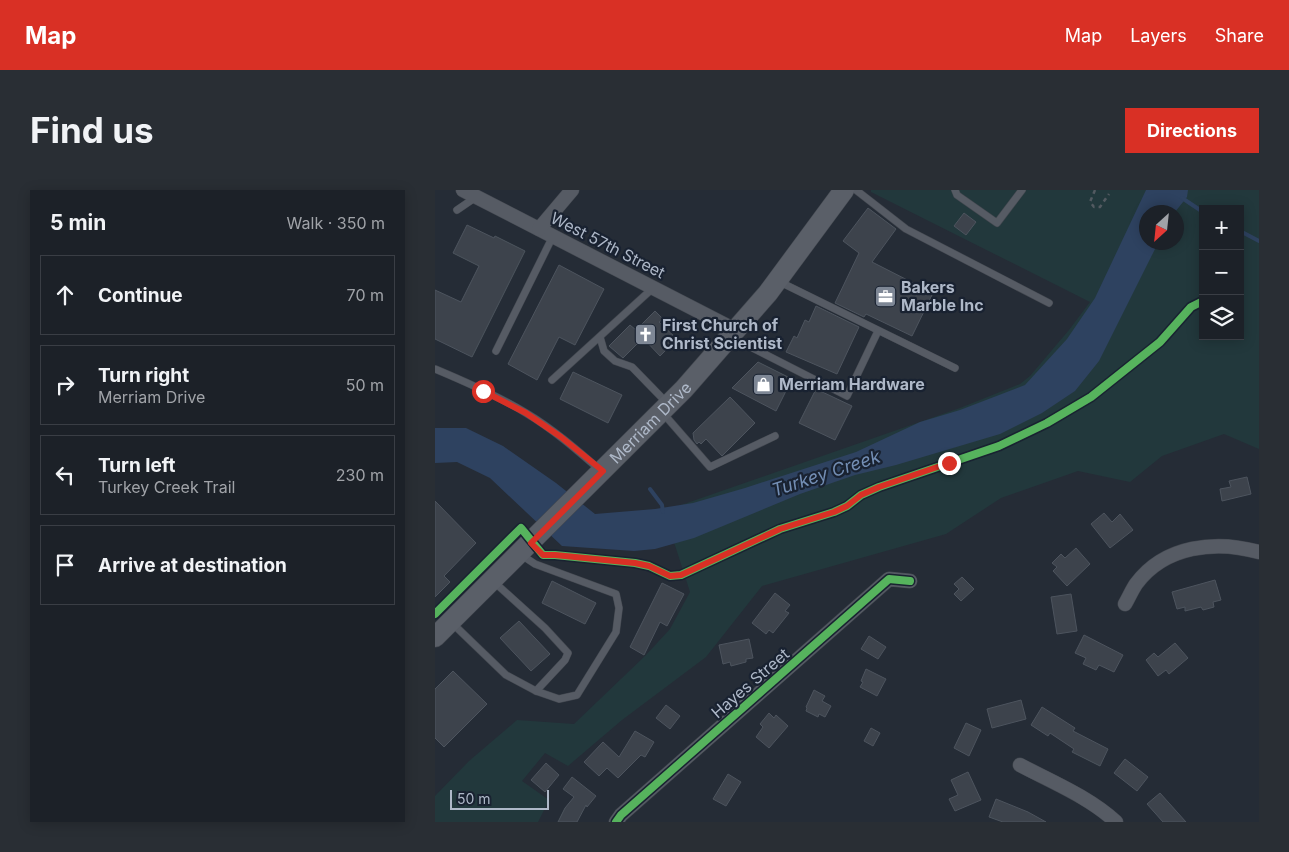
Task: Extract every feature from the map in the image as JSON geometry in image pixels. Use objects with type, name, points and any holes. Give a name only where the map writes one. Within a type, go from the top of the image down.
[{"type":"main road","name":"Merriam Drive","points":[[435,637],[665,409],[734,334],[777,281],[844,190]]},
{"type":"street","name":"West 57th Street","points":[[463,190],[654,288],[734,334]]},
{"type":"street","points":[[539,228],[572,190]]},
{"type":"street","points":[[1125,604],[1136,584],[1147,572],[1172,555],[1193,548],[1209,546],[1233,546],[1259,552]]},
{"type":"street","name":"Hayes Street","points":[[616,822],[621,815],[889,579],[910,581]]},
{"type":"street","points":[[1020,765],[1085,799],[1115,822]]},
{"type":"lane","points":[[856,190],[906,229],[1049,303]]},
{"type":"lane","points":[[955,190],[957,195],[997,224],[1022,190]]},
{"type":"lane","points":[[457,210],[477,197]]},
{"type":"lane","points":[[496,351],[553,236]]},
{"type":"lane","points":[[777,281],[955,368]]},
{"type":"lane","points":[[552,380],[654,288]]},
{"type":"lane","points":[[734,334],[847,396],[877,331]]},
{"type":"lane","points":[[600,337],[604,351],[615,361],[632,367],[709,467],[775,436]]},
{"type":"lane","points":[[435,370],[483,391],[526,413],[561,437],[603,471]]},
{"type":"lane","points":[[451,622],[505,675],[536,691],[559,699],[577,695],[616,632],[619,608],[616,594],[535,564],[519,554]]},
{"type":"lane","points":[[493,580],[545,628],[568,653],[565,660],[536,691]]},
{"type":"path","points":[[1095,190],[1091,202],[1094,207],[1100,207],[1112,194]]},
{"type":"green space","points":[[871,190],[1259,190],[1259,449],[1224,434],[1162,456],[1130,482],[1078,471],[1001,498],[946,534],[762,586],[706,657],[622,720],[568,766],[545,753],[522,781],[549,800],[538,822],[435,822],[435,796],[469,761],[517,720],[574,724],[646,655],[670,629],[690,592],[664,511],[960,408],[1020,384],[1030,376],[1090,302],[871,192]]},
{"type":"water","name":"Turkey Creek","points":[[1146,190],[1188,190],[1187,197],[1181,205],[1139,205],[1139,250],[1154,250],[1099,361],[1075,391],[1042,413],[1000,434],[896,465],[855,475],[800,494],[694,538],[655,549],[634,551],[562,546],[490,478],[457,462],[435,463],[435,428],[466,428],[503,446],[556,483],[595,514],[655,509],[693,503],[856,452],[920,422],[960,410],[1025,385],[1067,339],[1095,298]]},
{"type":"building","name":"Bakers Marble Inc","points":[[868,208],[896,229],[872,262],[933,293],[912,336],[866,314],[864,317],[835,303],[859,253],[843,241]]},
{"type":"building","points":[[964,213],[976,222],[966,235],[954,226]]},
{"type":"building","points":[[467,225],[525,251],[472,357],[435,339],[435,290],[461,302],[479,266],[453,253]]},
{"type":"building","points":[[559,265],[604,289],[575,345],[559,337],[537,380],[508,364]]},
{"type":"building","points":[[816,306],[859,327],[837,374],[786,352],[794,336],[797,338],[805,320],[809,322]]},
{"type":"building","name":"First Church of Christ Scientist","points":[[655,311],[663,319],[659,322],[677,339],[660,356],[643,338],[623,358],[609,346],[630,325],[636,330]]},
{"type":"building","name":"Merriam Hardware","points":[[758,362],[792,379],[776,411],[732,388]]},
{"type":"building","points":[[573,372],[622,395],[608,423],[560,399]]},
{"type":"building","points":[[816,389],[852,406],[835,440],[799,423]]},
{"type":"building","points":[[730,397],[755,423],[722,456],[706,439],[701,444],[699,442],[697,444],[693,433]]},
{"type":"building","points":[[1247,477],[1251,494],[1222,501],[1220,489],[1231,487],[1229,481]]},
{"type":"building","points":[[435,501],[476,543],[444,576],[450,582],[435,597]]},
{"type":"building","points":[[1104,513],[1112,522],[1120,514],[1133,530],[1110,548],[1091,524]]},
{"type":"building","points":[[1076,548],[1090,564],[1067,586],[1053,571],[1057,567],[1052,563],[1061,554],[1065,558]]},
{"type":"building","points":[[962,577],[974,589],[961,601],[954,594],[959,589],[954,584]]},
{"type":"building","points":[[1215,580],[1221,600],[1213,602],[1214,607],[1203,610],[1201,607],[1185,611],[1185,607],[1177,609],[1172,592]]},
{"type":"building","points":[[552,581],[596,603],[585,624],[542,603]]},
{"type":"building","points":[[662,583],[684,594],[667,626],[660,622],[644,655],[630,647]]},
{"type":"building","points":[[775,593],[790,605],[785,611],[789,613],[773,633],[769,630],[766,634],[752,623]]},
{"type":"building","points":[[1071,594],[1077,631],[1057,634],[1051,597]]},
{"type":"building","points":[[519,621],[550,654],[531,671],[500,638]]},
{"type":"building","points":[[1084,635],[1123,655],[1114,672],[1099,665],[1096,670],[1083,664],[1086,658],[1075,653]]},
{"type":"building","points":[[869,636],[886,647],[878,659],[861,649]]},
{"type":"building","points":[[749,639],[753,658],[731,666],[730,662],[723,664],[719,645]]},
{"type":"building","points":[[1175,643],[1188,658],[1169,674],[1166,670],[1158,676],[1146,660],[1154,653],[1158,657]]},
{"type":"building","points":[[866,669],[886,679],[877,696],[860,687]]},
{"type":"building","points":[[453,671],[487,704],[444,747],[435,738],[435,689]]},
{"type":"building","points":[[814,690],[825,696],[822,701],[831,706],[825,717],[819,714],[818,717],[806,711]]},
{"type":"building","points":[[1021,700],[1026,719],[992,728],[987,709]]},
{"type":"building","points":[[666,705],[680,716],[670,729],[656,718]]},
{"type":"building","points":[[1042,707],[1075,728],[1073,731],[1108,749],[1100,766],[1072,752],[1074,749],[1050,733],[1048,736],[1031,725]]},
{"type":"building","points":[[769,713],[774,718],[776,715],[788,726],[769,748],[756,737],[763,727],[760,724]]},
{"type":"building","points":[[966,723],[981,730],[969,756],[954,748]]},
{"type":"building","points":[[871,728],[880,733],[873,746],[864,741]]},
{"type":"building","points":[[635,731],[654,742],[645,757],[641,755],[618,778],[607,768],[599,776],[584,762],[603,742],[619,757]]},
{"type":"building","points":[[1125,759],[1148,777],[1137,791],[1114,773]]},
{"type":"building","points":[[546,763],[559,775],[545,792],[531,780]]},
{"type":"building","points":[[968,772],[981,800],[955,811],[949,799],[958,795],[951,780]]},
{"type":"building","points":[[728,774],[741,782],[726,806],[713,799]]},
{"type":"building","points":[[572,777],[596,796],[587,807],[586,805],[577,822],[558,822],[565,808],[574,797],[563,789]]},
{"type":"building","points":[[1160,793],[1186,822],[1163,822],[1147,804]]},
{"type":"building","points":[[996,799],[1028,812],[1046,822],[1003,822],[989,817]]},
{"type":"waterway","points":[[1182,198],[1199,209]]},
{"type":"waterway","points":[[1244,233],[1259,241]]},
{"type":"waterway","points":[[650,489],[662,505],[663,512]]},
{"type":"cycle path","points":[[435,614],[521,528],[543,555],[635,563],[649,566],[670,576],[681,575],[780,529],[834,512],[847,506],[861,495],[879,487],[999,446],[1047,423],[1091,397],[1160,342],[1191,307],[1199,303]]},
{"type":"cycle path","points":[[616,822],[621,815],[889,579],[910,581]]},
{"type":"place","name":"Bakers Marble Inc","points":[[885,296]]},
{"type":"place","name":"First Church of Christ Scientist","points":[[646,334]]},
{"type":"place","name":"Merriam Hardware","points":[[763,384]]},
{"type":"route","points":[[483,391],[526,413],[561,437],[603,471],[531,543],[543,555],[642,564],[670,576],[681,575],[701,567],[780,529],[834,512],[847,506],[861,495],[879,487],[949,463]]}]
